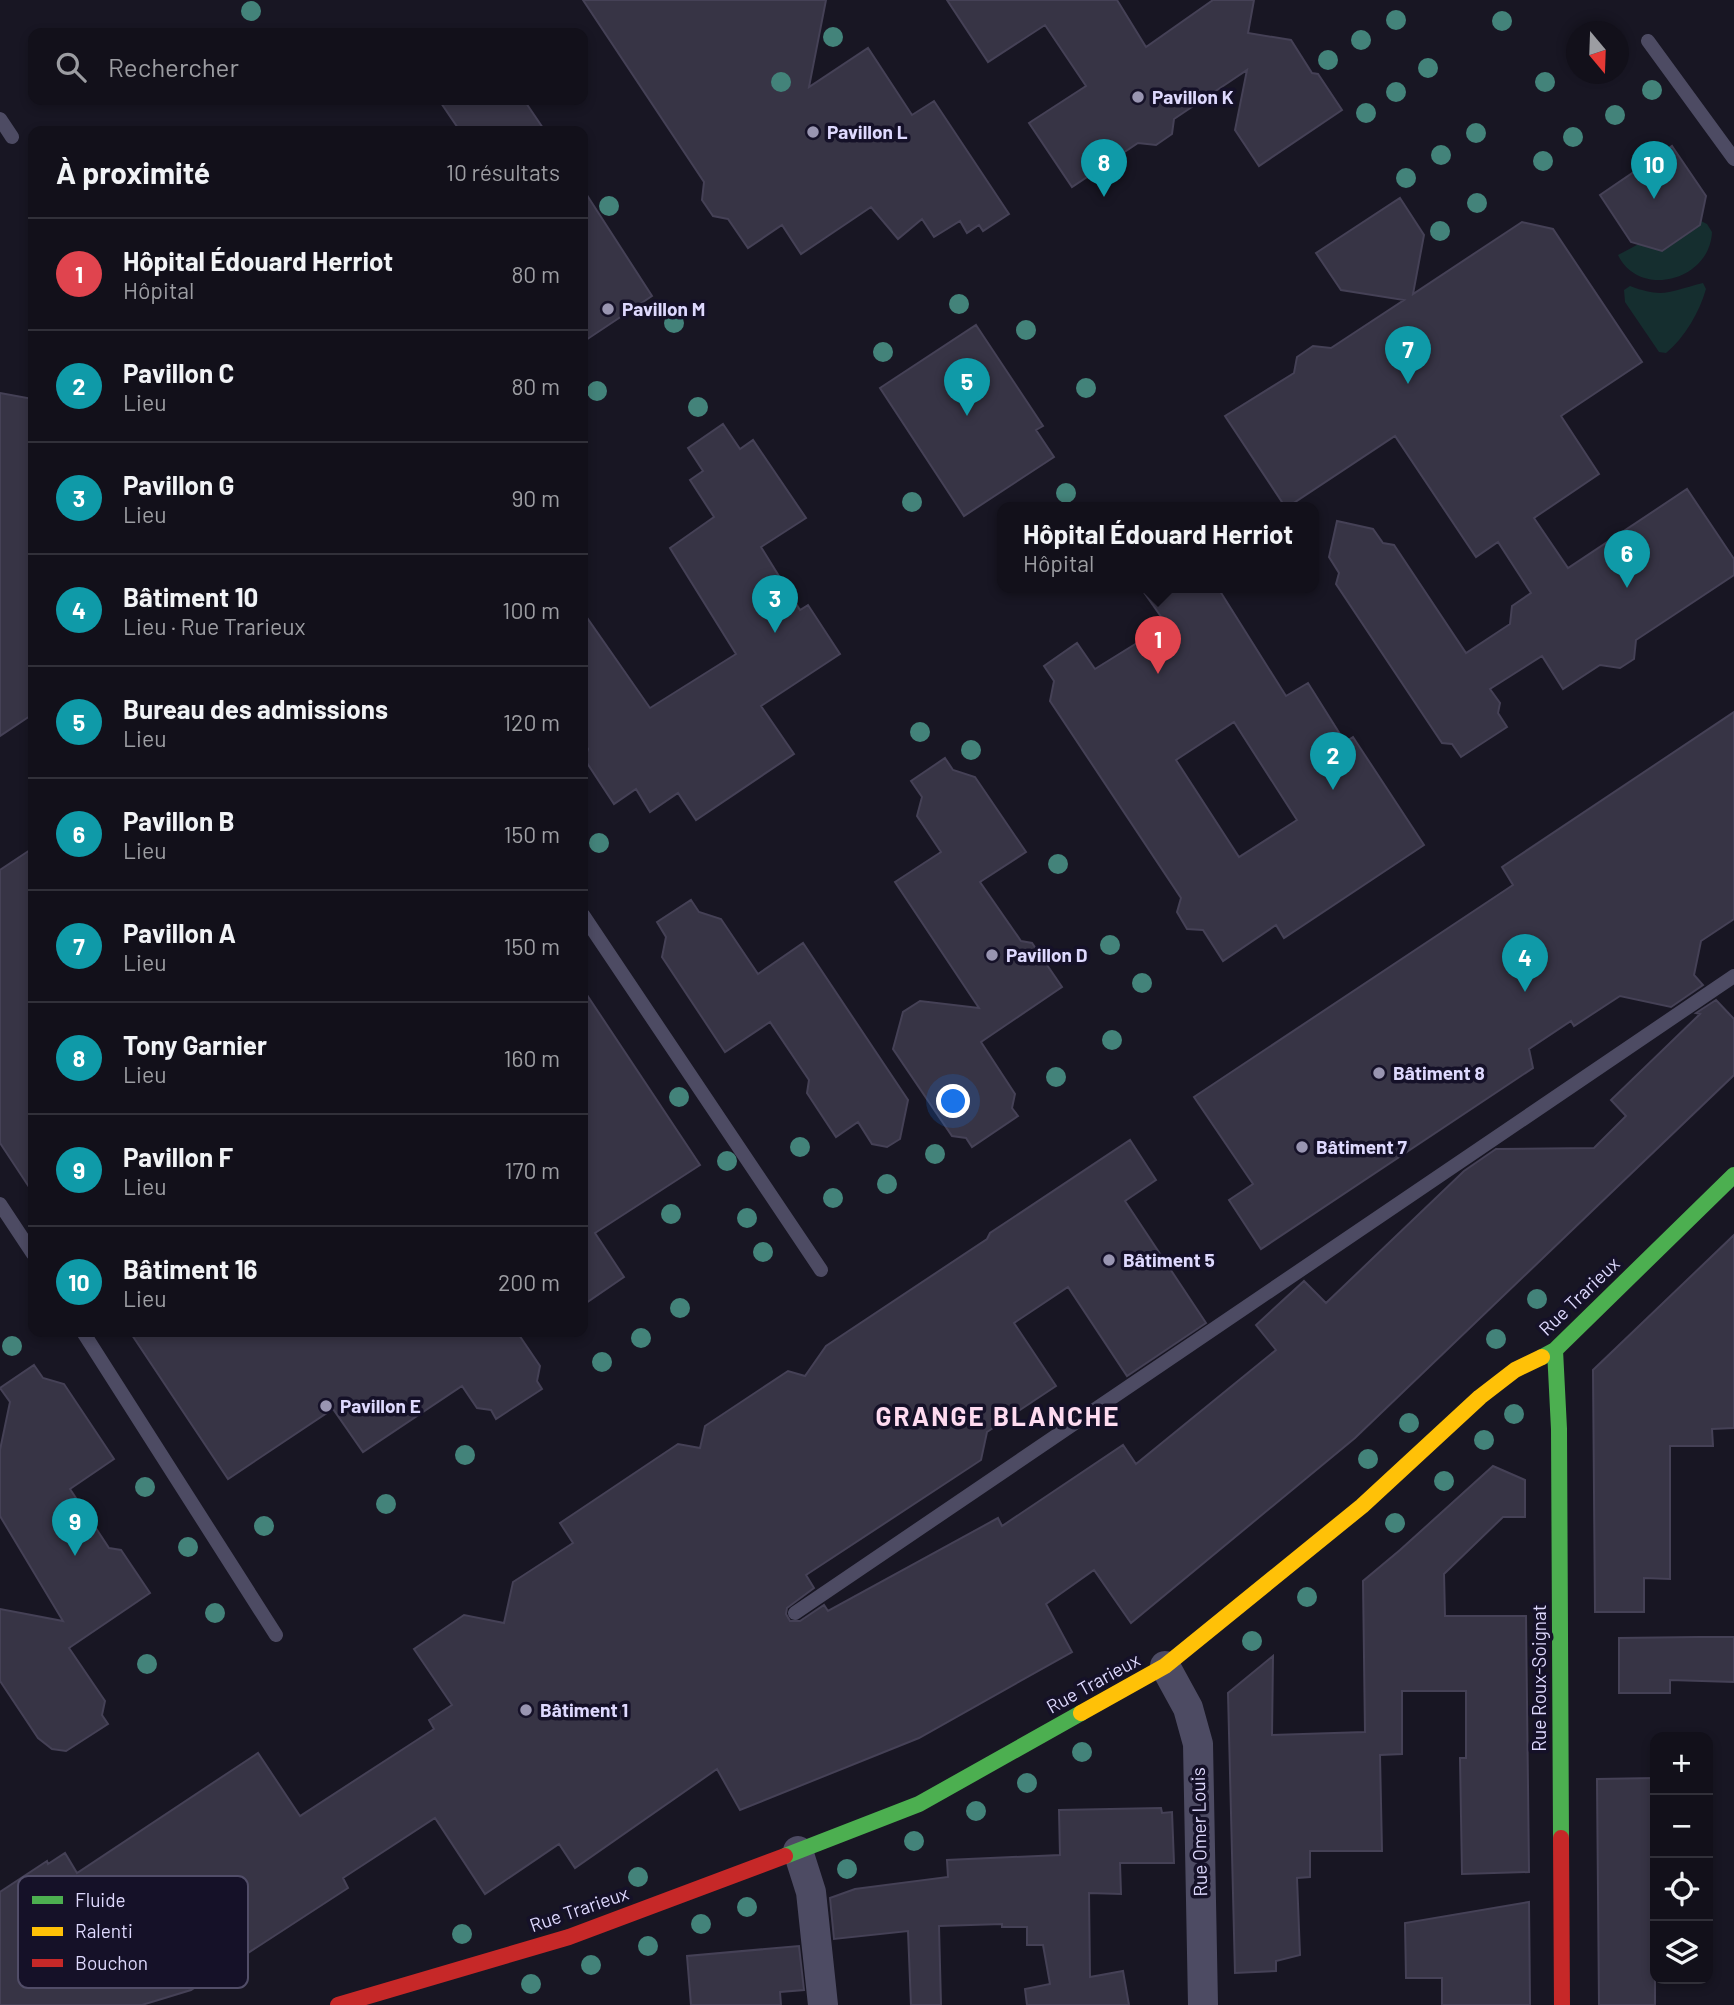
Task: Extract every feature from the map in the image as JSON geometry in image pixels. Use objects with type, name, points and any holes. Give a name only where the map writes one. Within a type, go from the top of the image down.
[{"type":"street","name":"Rue Trarieux","points":[[338,2005],[569,1937],[919,1804],[1165,1666],[1362,1506],[1480,1397],[1515,1370],[1556,1350],[1734,1175]]},
{"type":"street","name":"Rue Roux-Soignat","points":[[1556,1350],[1559,1443],[1562,2005]]},
{"type":"street","name":"Rue Omer Louis","points":[[1165,1666],[1188,1708],[1198,1744],[1203,2005]]},
{"type":"street","points":[[798,1851],[811,1892],[823,2005]]},
{"type":"lane","points":[[1648,41],[1734,159]]},
{"type":"lane","points":[[0,119],[12,136]]},
{"type":"lane","points":[[588,922],[821,1270]]},
{"type":"lane","points":[[795,1613],[1734,975]]},
{"type":"lane","points":[[0,1204],[28,1246]]},
{"type":"lane","points":[[86,1337],[275,1635]]},
{"type":"green space","points":[[1701,221],[1707,224],[1712,232],[1708,249],[1699,262],[1687,272],[1656,280],[1641,277],[1628,269],[1618,255],[1650,238],[1662,251],[1700,225]]},
{"type":"green space","points":[[1703,283],[1706,289],[1690,324],[1666,353],[1659,352],[1625,302],[1624,290],[1630,286],[1659,293]]},
{"type":"building","name":"Pavillon L","points":[[583,0],[826,0],[809,87],[868,48],[912,115],[934,101],[1009,214],[983,231],[979,225],[967,233],[960,221],[934,237],[922,219],[898,239],[871,207],[801,254],[782,225],[748,248],[728,219],[713,216],[702,200],[704,182]]},
{"type":"building","name":"Pavillon K","points":[[947,0],[1117,0],[1146,47],[1213,0],[1254,0],[1248,33],[1291,40],[1312,73],[1318,74],[1342,110],[1259,166],[1235,130],[1247,70],[1174,119],[1172,134],[1156,145],[1138,143],[1072,187],[1029,123],[1086,86],[1045,25],[988,62]]},
{"type":"building","points":[[442,105],[527,105],[542,126],[457,126]]},
{"type":"building","points":[[1672,146],[1706,196],[1700,225],[1662,251],[1631,242],[1600,195]]},
{"type":"building","points":[[588,197],[652,296],[588,339]]},
{"type":"building","points":[[1400,198],[1424,235],[1413,294],[1522,222],[1553,229],[1642,362],[1561,416],[1599,474],[1534,518],[1568,568],[1687,489],[1734,559],[1734,575],[1636,640],[1634,659],[1620,668],[1600,665],[1563,689],[1542,656],[1490,689],[1500,703],[1498,713],[1507,727],[1461,757],[1452,744],[1442,743],[1336,584],[1339,573],[1329,557],[1337,521],[1373,529],[1383,543],[1394,545],[1466,653],[1510,624],[1512,606],[1531,593],[1498,542],[1476,557],[1395,436],[1295,502],[1282,502],[1225,416],[1294,373],[1297,357],[1313,346],[1331,348],[1404,300],[1341,290],[1316,253]]},
{"type":"building","points":[[976,325],[1043,426],[1036,430],[1054,457],[964,516],[880,388]]},
{"type":"building","points":[[0,393],[28,398],[28,717],[0,736]]},
{"type":"building","points":[[723,424],[740,449],[753,440],[806,518],[761,547],[800,610],[808,605],[840,654],[761,706],[794,754],[696,820],[678,793],[650,812],[636,789],[614,804],[588,765],[588,619],[650,708],[736,654],[670,548],[714,517],[690,480],[703,471],[688,448]]},
{"type":"building","points":[[1144,593],[1221,593],[1286,696],[1308,683],[1345,742],[1353,737],[1424,845],[1284,938],[1276,925],[1223,961],[1203,930],[1187,929],[1177,912],[1181,898],[1050,701],[1054,681],[1044,666],[1077,643],[1095,669],[1153,633],[1152,630],[1164,621]],"holes":[[[1234,722],[1297,820],[1239,857],[1176,760]]]},
{"type":"building","points":[[1734,712],[1734,919],[1701,941],[1694,975],[1703,985],[1671,1007],[1620,996],[1574,1026],[1571,1021],[1529,1049],[1533,1068],[1261,1249],[1229,1200],[1253,1184],[1194,1097],[1513,885],[1502,867]]},
{"type":"building","points":[[945,758],[953,770],[975,777],[1026,852],[980,882],[1021,941],[1032,943],[1062,987],[981,1042],[1015,1094],[1012,1108],[1018,1116],[972,1147],[966,1138],[952,1136],[893,1049],[903,1012],[920,1001],[979,1008],[895,882],[941,852],[917,816],[922,797],[911,781]]},
{"type":"building","points":[[28,851],[28,1185],[0,1143],[0,870]]},
{"type":"building","points":[[691,900],[699,912],[721,919],[758,974],[803,943],[908,1100],[900,1139],[887,1147],[872,1144],[858,1122],[836,1137],[807,1093],[809,1080],[770,1022],[725,1052],[662,957],[666,937],[657,922]]},
{"type":"building","points":[[588,997],[700,1165],[595,1233],[624,1277],[588,1302]]},
{"type":"building","points":[[1716,1000],[1734,1019],[1734,1075],[1355,1438],[1131,1623],[1094,1570],[1046,1604],[1072,1652],[919,1738],[740,1810],[717,1769],[575,1868],[559,1844],[485,1894],[435,1818],[343,1878],[348,1888],[248,1953],[248,1876],[24,1876],[65,1853],[77,1873],[258,1753],[300,1816],[434,1729],[429,1720],[452,1705],[414,1649],[464,1615],[504,1623],[513,1582],[573,1543],[560,1523],[678,1444],[700,1448],[705,1426],[788,1371],[805,1376],[826,1346],[1130,1140],[1156,1180],[1125,1201],[1206,1323],[1127,1376],[1068,1287],[1014,1323],[1056,1386],[987,1432],[981,1460],[806,1575],[814,1588],[787,1608],[786,1614],[790,1621],[800,1621],[824,1605],[828,1611],[998,1518],[1002,1526],[1123,1445],[1136,1464],[1276,1350],[1256,1325],[1304,1281],[1326,1303],[1464,1171],[1496,1149],[1594,1148],[1626,1116],[1611,1100],[1700,1014],[1696,1013]]},
{"type":"building","points":[[1734,1235],[1734,1428],[1712,1429],[1713,1446],[1670,1446],[1670,1579],[1644,1578],[1644,1612],[1595,1612],[1593,1370]]},
{"type":"building","name":"Pavillon E","points":[[133,1337],[520,1337],[540,1366],[537,1381],[542,1389],[496,1419],[491,1410],[477,1408],[462,1386],[363,1452],[333,1409],[228,1479]]},
{"type":"building","points":[[34,1365],[43,1378],[64,1384],[114,1459],[70,1489],[109,1548],[121,1550],[150,1593],[69,1648],[105,1701],[102,1715],[108,1724],[66,1751],[52,1749],[38,1738],[0,1681],[0,1609],[63,1621],[0,1516],[0,1450],[10,1402],[0,1388]]},
{"type":"building","points":[[1493,1466],[1525,1480],[1525,1517],[1503,1517],[1444,1574],[1445,1616],[1526,1616],[1529,1872],[1462,1874],[1460,1758],[1466,1758],[1466,1691],[1402,1691],[1402,1754],[1380,1755],[1382,1851],[1310,1851],[1310,1877],[1297,1878],[1300,1955],[1276,1961],[1276,1971],[1235,1973],[1228,1693],[1273,1656],[1272,1735],[1365,1732],[1363,1581]]},
{"type":"building","points":[[1734,1637],[1734,1682],[1670,1680],[1670,1693],[1619,1693],[1619,1638]]},
{"type":"building","points":[[1650,1778],[1650,1984],[1655,1984],[1655,2005],[1599,2005],[1597,1779]]},
{"type":"building","points":[[1161,1808],[1162,1813],[1172,1812],[1174,1863],[1120,1863],[1121,1894],[1089,1893],[1090,1977],[1123,1971],[1129,2005],[1027,2005],[1025,1989],[1050,1984],[1043,1945],[1027,1945],[1027,1927],[1002,1927],[1002,1924],[939,1926],[941,2005],[911,2005],[908,1931],[834,1939],[830,1898],[855,1889],[948,1877],[947,1860],[1060,1855],[1059,1810]]},
{"type":"building","points":[[18,1880],[18,1988],[194,1988],[142,2005],[0,2005],[0,1892]]},
{"type":"building","points":[[1529,1902],[1530,2005],[1442,2005],[1442,1978],[1406,1978],[1405,1923]]},
{"type":"building","points":[[799,1946],[804,1990],[780,1992],[781,2005],[691,2005],[687,1956]]},
{"type":"traffic: fast","points":[[1542,1357],[1555,1350],[1734,1175]]},
{"type":"traffic: fast","points":[[1555,1350],[1559,1429],[1561,1838]]},
{"type":"traffic: fast","points":[[785,1856],[919,1804],[1081,1713]]},
{"type":"traffic: slow","points":[[1081,1713],[1165,1666],[1362,1506],[1480,1397],[1515,1370],[1542,1357]]},
{"type":"traffic: jam","points":[[1561,1838],[1562,2005]]},
{"type":"traffic: jam","points":[[338,2005],[569,1937],[785,1856]]},
{"type":"place","name":"Pavillon K","points":[[1138,97]]},
{"type":"place","name":"Pavillon L","points":[[813,132]]},
{"type":"place","name":"Tony Garnier","points":[[1104,197]]},
{"type":"place","name":"Bâtiment 16","points":[[1654,199]]},
{"type":"place","name":"Pavillon M","points":[[608,309]]},
{"type":"place","name":"Pavillon A","points":[[1408,384]]},
{"type":"place","name":"Bureau des admissions","points":[[967,416]]},
{"type":"place","name":"Pavillon B","points":[[1627,588]]},
{"type":"place","name":"Pavillon G","points":[[775,633]]},
{"type":"place","name":"Hôpital Édouard Herriot","points":[[1158,674]]},
{"type":"place","name":"Pavillon C","points":[[1333,790]]},
{"type":"place","name":"Pavillon D","points":[[992,955]]},
{"type":"place","name":"Bâtiment 10","points":[[1525,992]]},
{"type":"place","name":"Bâtiment 8","points":[[1379,1073]]},
{"type":"place","name":"Bâtiment 7","points":[[1302,1147]]},
{"type":"place","name":"Bâtiment 5","points":[[1109,1260]]},
{"type":"place","name":"Pavillon E","points":[[326,1406]]},
{"type":"place","name":"Pavillon F","points":[[75,1556]]},
{"type":"place","name":"Bâtiment 1","points":[[526,1710]]},
{"type":"district","name":"GRANGE BLANCHE","points":[[998,1417]]}]
